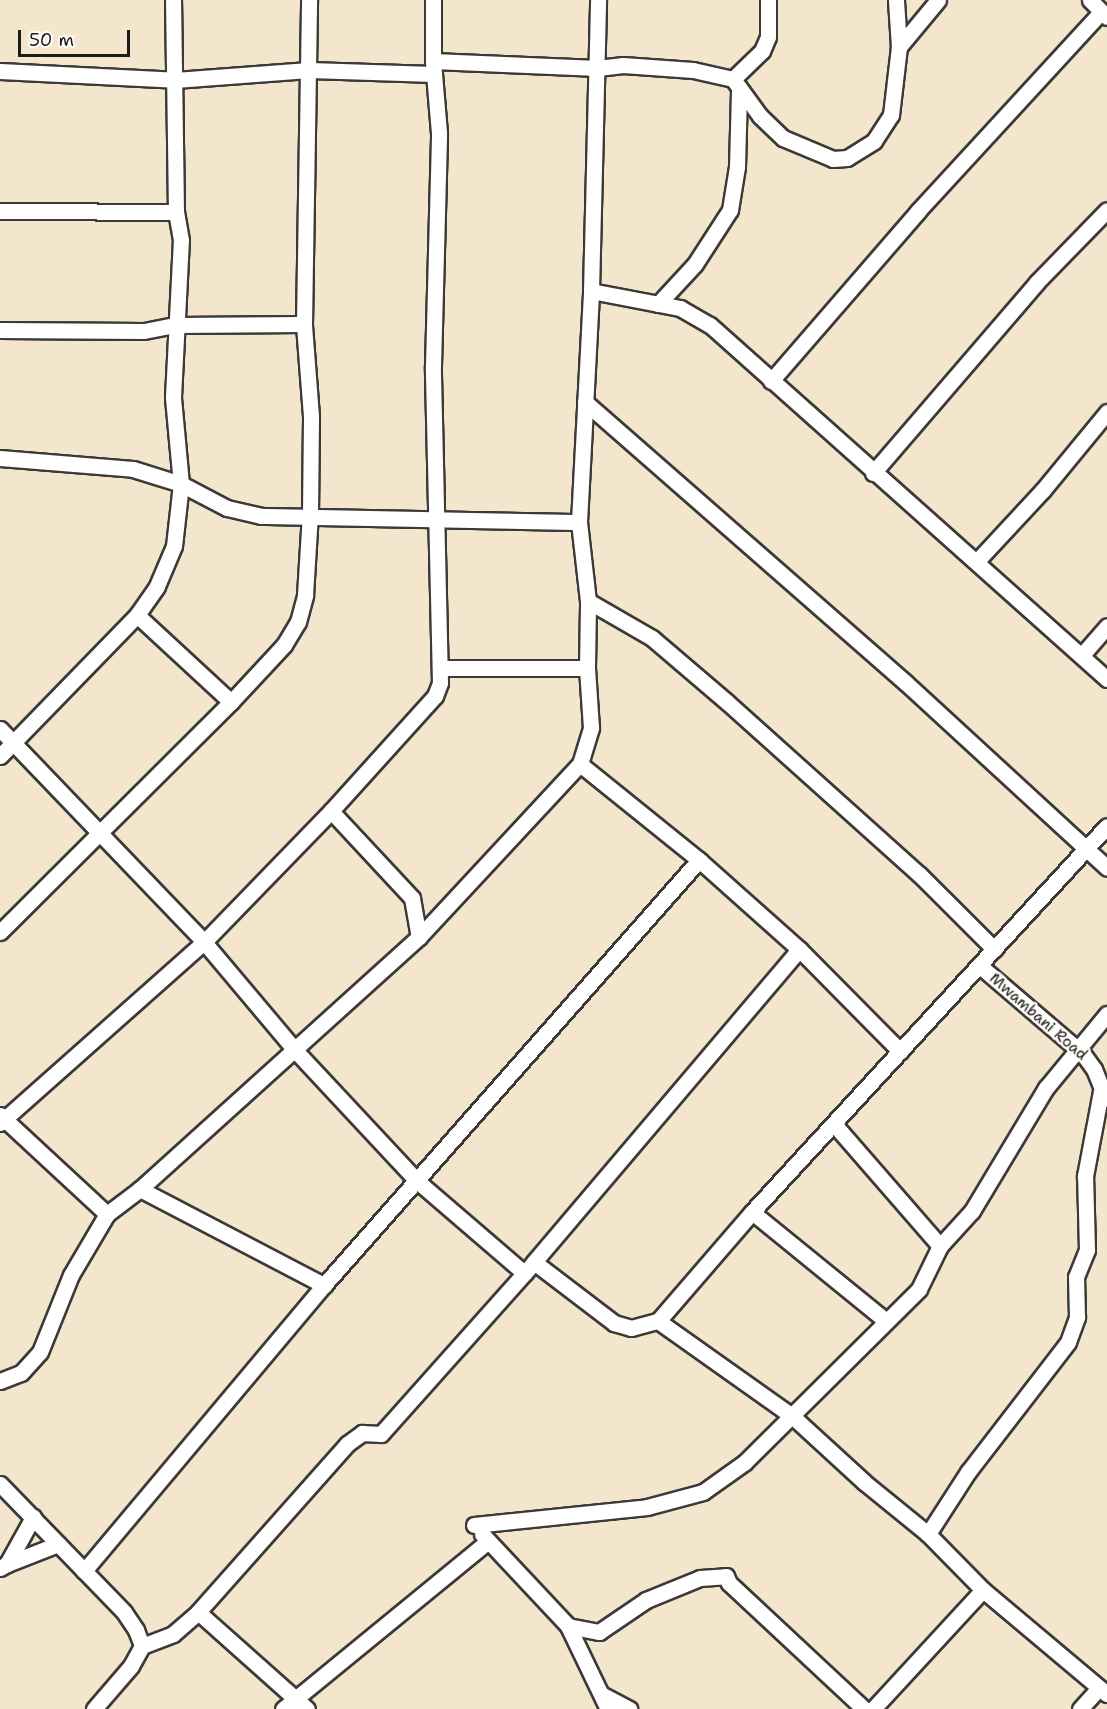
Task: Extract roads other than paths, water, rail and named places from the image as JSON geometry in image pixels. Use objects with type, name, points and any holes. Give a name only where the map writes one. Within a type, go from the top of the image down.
[{"type":"street","points":[[0,756],[137,615],[157,586],[174,546],[181,484],[173,397],[181,240],[176,212],[173,0]]},
{"type":"street","points":[[0,932],[231,702],[284,645],[298,622],[305,595],[310,514],[311,416],[304,324],[309,0]]},
{"type":"street","points":[[107,1214],[1,1118],[204,942],[331,811],[435,696],[442,668],[433,366],[439,133],[433,68],[433,0]]},
{"type":"street","points":[[0,1381],[21,1373],[40,1353],[71,1275],[107,1214],[140,1189],[419,937],[580,764],[591,728],[587,668],[588,600],[579,522],[591,291],[598,0]]},
{"type":"street","points":[[658,304],[695,264],[730,210],[736,167],[736,84],[762,51],[768,37],[768,0]]},
{"type":"street","points":[[0,71],[175,80],[309,70],[598,68],[623,65],[693,70],[736,84],[783,138],[833,159],[847,158],[874,141],[891,115],[898,47],[896,0]]},
{"type":"street","points":[[898,47],[938,0]]},
{"type":"street","points":[[771,381],[1039,76],[1104,14],[1090,0]]},
{"type":"street","points":[[873,473],[1037,282],[1107,210]]},
{"type":"street","points":[[0,211],[176,212]]},
{"type":"street","points":[[591,291],[658,304],[696,316],[873,473],[977,561],[1107,679]]},
{"type":"street","points":[[0,330],[144,331],[176,325],[304,324]]},
{"type":"street","points":[[585,402],[920,696],[1107,868]]},
{"type":"street","points":[[977,561],[1043,490],[1107,411]]},
{"type":"street","points":[[0,458],[133,469],[181,484],[227,508],[261,516],[310,514],[579,522]]},
{"type":"street","points":[[588,600],[652,638],[727,702],[920,875],[994,949]]},
{"type":"street","points":[[137,615],[231,702]]},
{"type":"street","points":[[1082,655],[1107,626]]},
{"type":"street","points":[[442,668],[587,668]]},
{"type":"street","points":[[0,729],[102,831],[204,942],[294,1049],[416,1180],[529,1268],[614,1323],[631,1328],[658,1321],[752,1212],[835,1125],[900,1050],[1107,826]]},
{"type":"street","points":[[580,764],[699,860],[799,949],[900,1050]]},
{"type":"street","points":[[331,811],[406,889],[414,905],[419,937]]},
{"type":"street","points":[[84,1571],[324,1285],[699,860]]},
{"type":"street","points":[[94,1709],[131,1666],[142,1646],[172,1634],[198,1612],[347,1444],[362,1433],[381,1434],[529,1268],[799,949]]},
{"type":"street","name":"Mwambani Road","points":[[980,966],[1080,1051],[1094,1069],[1104,1096]]},
{"type":"street","points":[[629,1709],[606,1702],[568,1626],[474,1525],[647,1507],[703,1492],[745,1462],[795,1420],[885,1320],[919,1289],[940,1246],[972,1211],[1012,1140],[1107,1014]]},
{"type":"street","points":[[928,1534],[968,1472],[1068,1342],[1077,1317],[1076,1277],[1087,1250],[1085,1176],[1104,1096]]},
{"type":"street","points":[[835,1125],[940,1246]]},
{"type":"street","points":[[140,1189],[324,1285]]},
{"type":"street","points":[[752,1212],[885,1320]]},
{"type":"street","points":[[658,1321],[795,1420],[928,1534],[983,1590],[1103,1691],[1080,1709]]},
{"type":"street","points":[[0,1484],[124,1612],[142,1646]]},
{"type":"street","points":[[3,1566],[33,1517]]},
{"type":"street","points":[[283,1709],[488,1540]]},
{"type":"street","points":[[3,1566],[58,1544]]},
{"type":"street","points":[[568,1626],[599,1632],[646,1600],[700,1578],[726,1576],[729,1583],[864,1709]]},
{"type":"street","points":[[873,1709],[983,1590]]},
{"type":"street","points":[[198,1612],[308,1709]]}]
